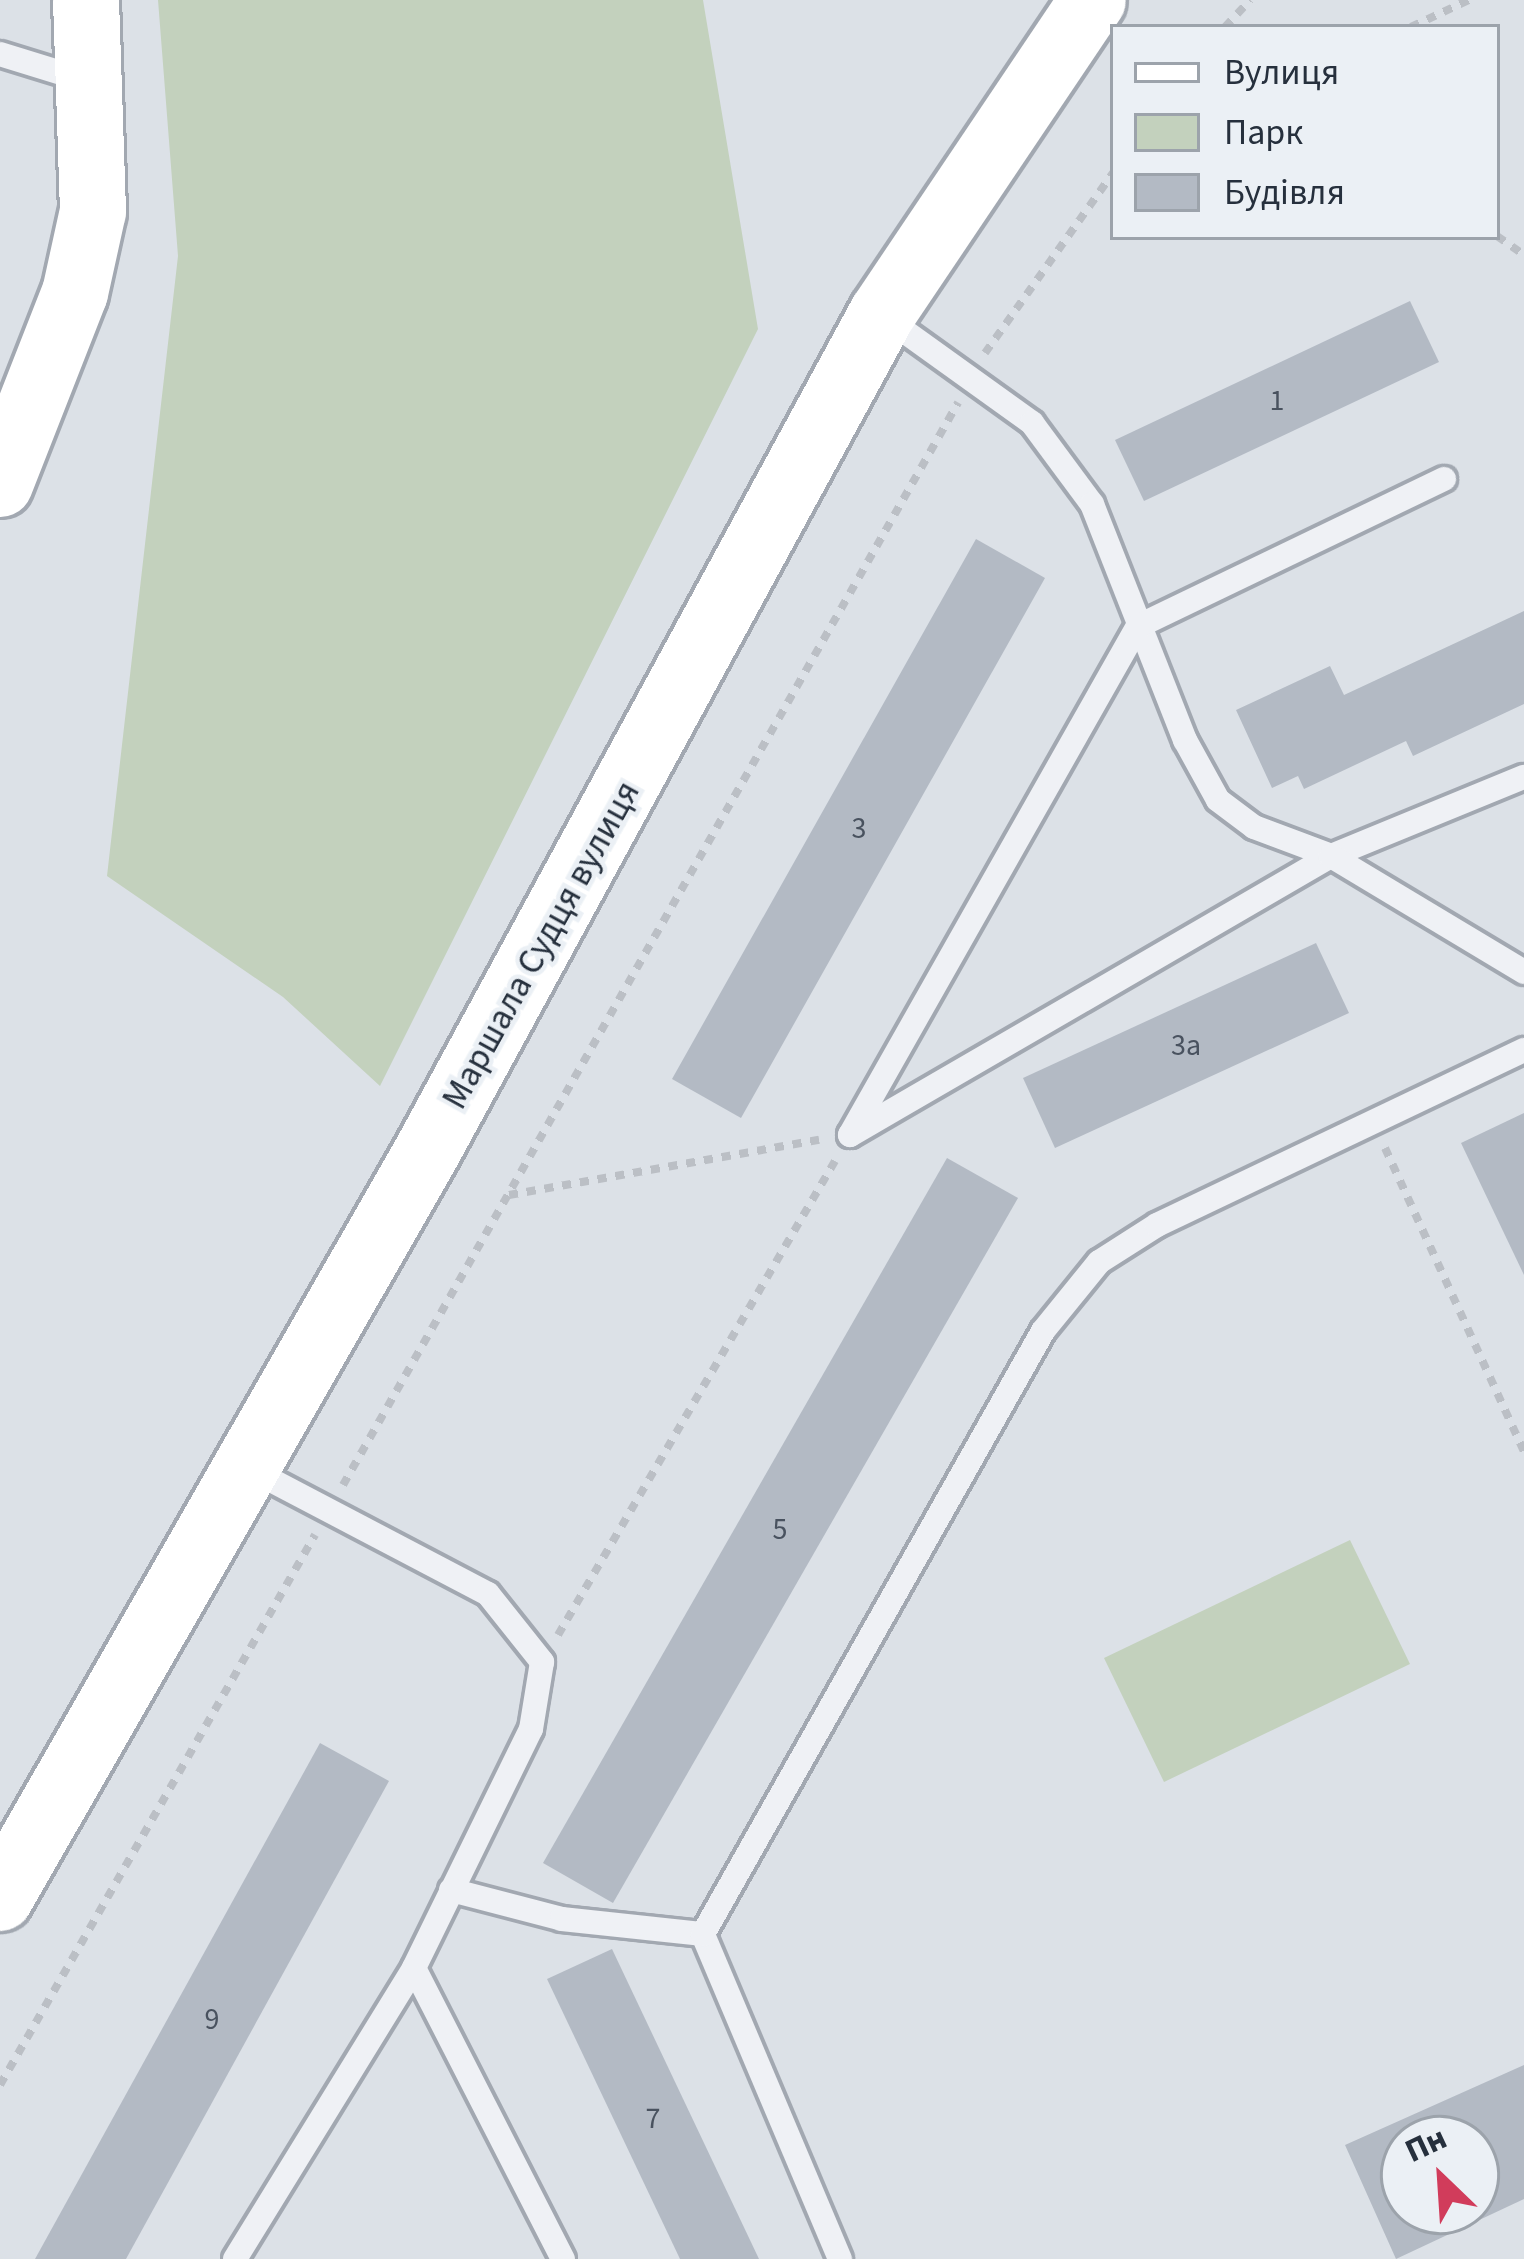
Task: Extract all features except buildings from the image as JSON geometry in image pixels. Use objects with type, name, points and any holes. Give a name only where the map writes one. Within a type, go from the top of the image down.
[{"type":"street","points":[[0,484],[75,293],[93,211],[86,0]]},
{"type":"street","name":"Маршала Судця вулиця","points":[[0,1898],[245,1466],[882,314],[1094,0]]},
{"type":"lane","points":[[0,54],[90,82]]},
{"type":"lane","points":[[882,314],[1032,423],[1092,504],[1138,626],[1218,800],[1254,827],[1331,856],[1524,972]]},
{"type":"lane","points":[[850,1135],[1138,626],[1444,479]]},
{"type":"lane","points":[[850,1135],[1331,856],[1524,777]]},
{"type":"lane","points":[[704,1934],[1067,1295],[1156,1225],[1524,1050]]},
{"type":"lane","points":[[235,2259],[414,1968],[530,1729],[542,1662],[488,1594],[245,1466]]},
{"type":"lane","points":[[452,1890],[562,1919],[704,1934]]},
{"type":"lane","points":[[704,1934],[840,2259]]},
{"type":"lane","points":[[414,1968],[563,2259]]},
{"type":"path","points":[[1229,24],[1250,0]]},
{"type":"path","points":[[1417,24],[1468,0]]},
{"type":"path","points":[[0,2085],[970,382],[1110,177]]},
{"type":"path","points":[[1373,1122],[1524,1452]]},
{"type":"path","points":[[508,1195],[850,1135]]},
{"type":"path","points":[[542,1662],[850,1135]]},
{"type":"green space","points":[[158,0],[703,0],[758,329],[380,1086],[283,997],[107,876],[178,256]]},
{"type":"green space","points":[[1350,1540],[1410,1664],[1164,1782],[1104,1658]]}]
